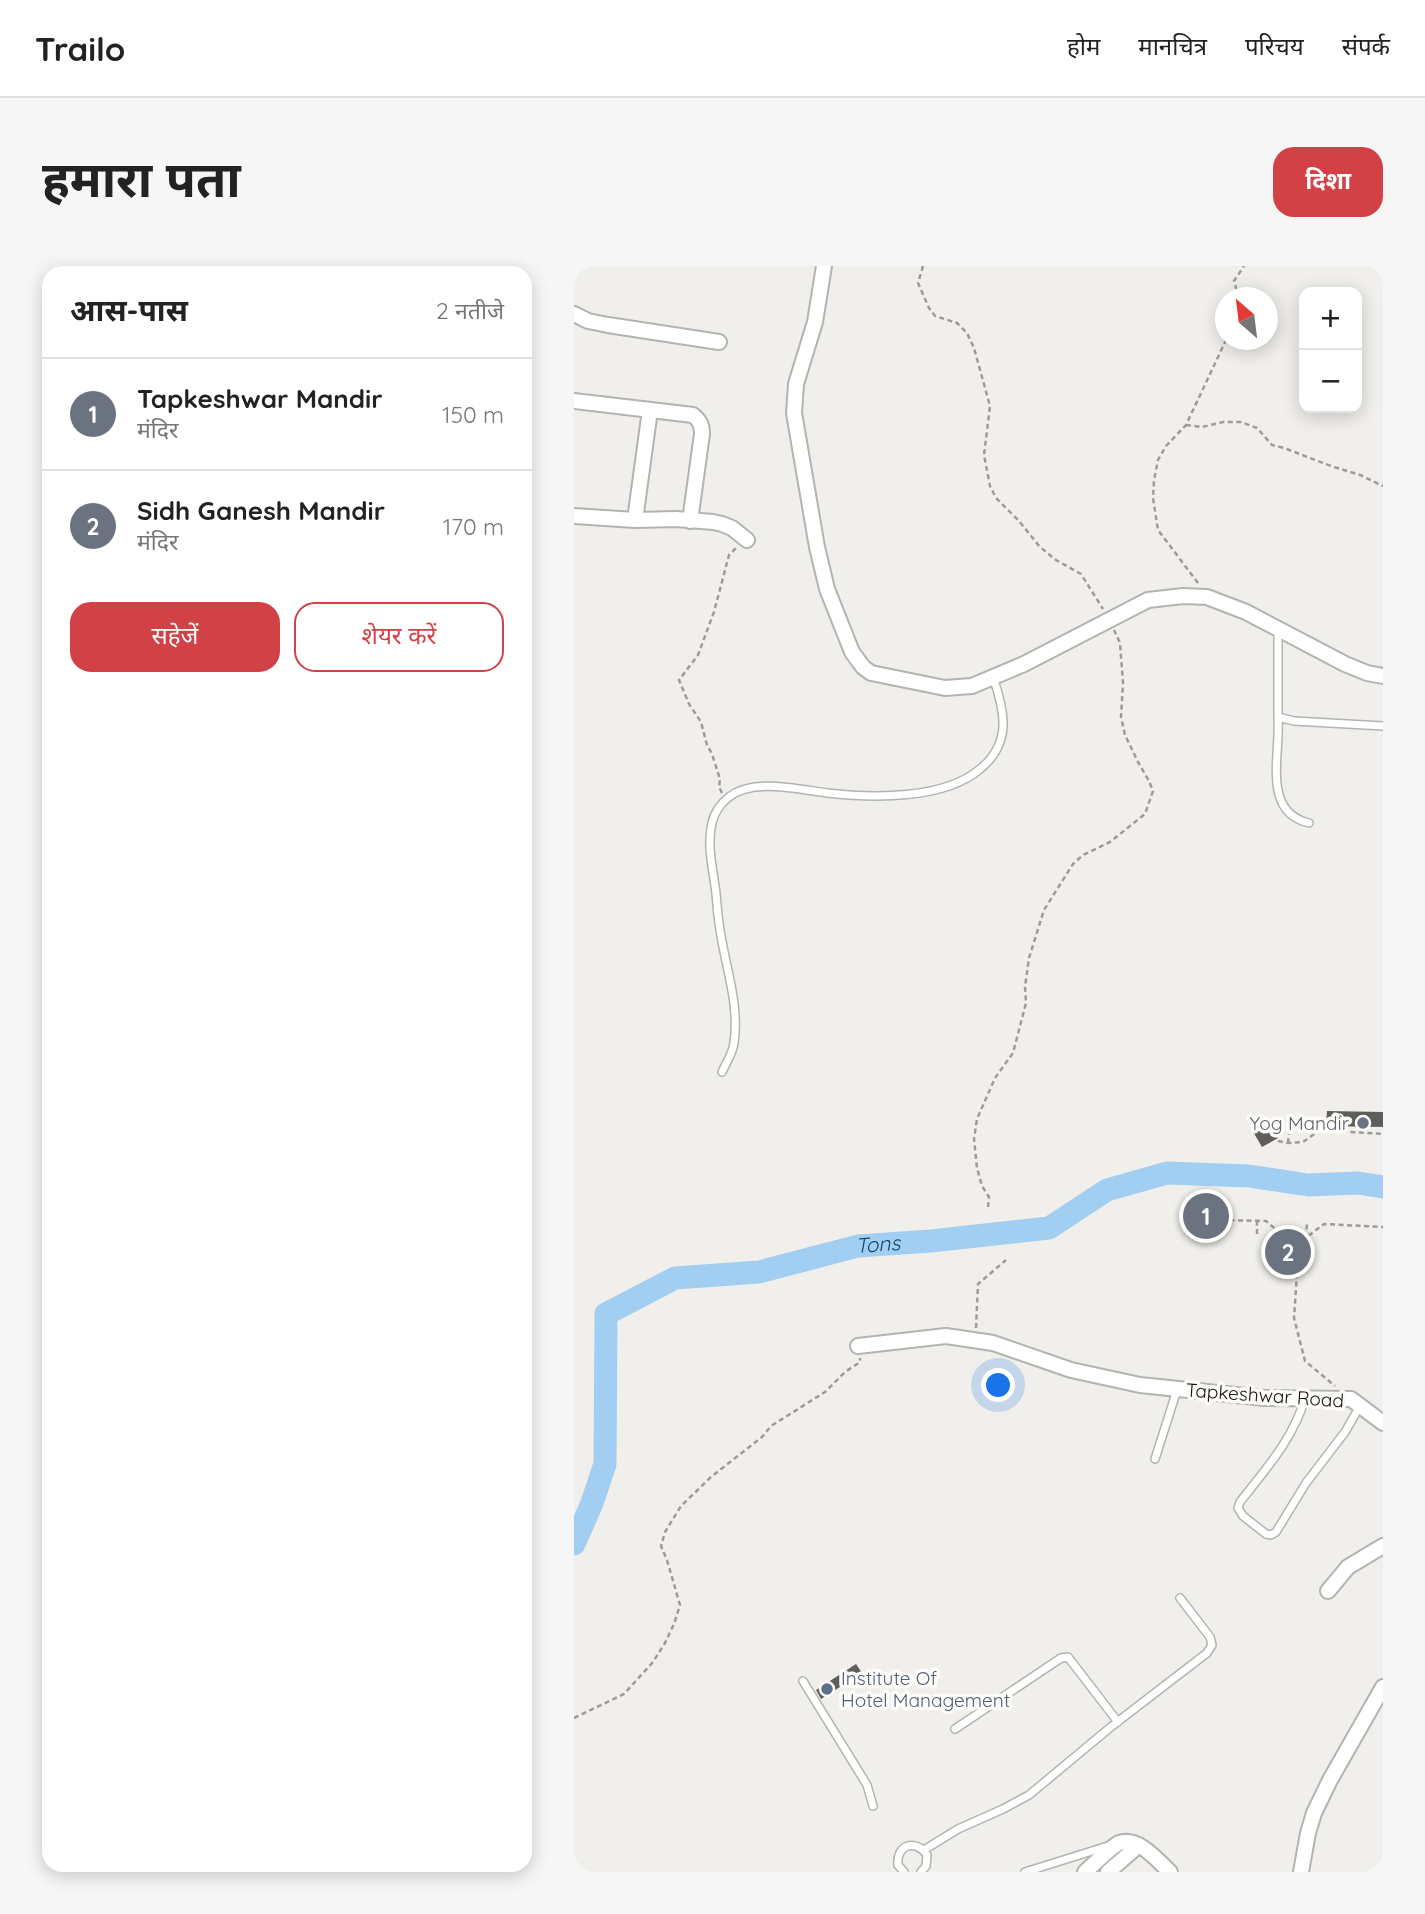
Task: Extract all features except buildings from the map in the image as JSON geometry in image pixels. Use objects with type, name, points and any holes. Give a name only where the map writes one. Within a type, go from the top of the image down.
[{"type":"street","points":[[824,266],[815,322],[796,384],[794,413],[827,589],[852,652],[871,673],[945,688],[972,686],[1057,648],[1148,600],[1207,597],[1246,612],[1345,664],[1383,676]]},
{"type":"street","points":[[574,314],[608,325],[719,342]]},
{"type":"street","points":[[574,401],[693,415],[702,426],[702,435],[691,521]]},
{"type":"street","points":[[635,520],[650,410]]},
{"type":"street","points":[[574,516],[635,520],[676,519],[722,524],[747,540]]},
{"type":"street","name":"Tapkeshwar Road","points":[[858,1346],[946,1336],[975,1340],[993,1343],[1071,1370],[1140,1385],[1265,1398],[1355,1402],[1383,1423]]},
{"type":"street","points":[[1328,1591],[1348,1567],[1383,1546]]},
{"type":"street","points":[[1301,1872],[1314,1813],[1377,1712],[1383,1688]]},
{"type":"street","points":[[1085,1872],[1119,1843],[1129,1843],[1139,1845],[1170,1872]]},
{"type":"street","points":[[1108,1872],[1139,1845]]},
{"type":"lane","points":[[1278,628],[1277,787],[1281,803],[1292,817],[1309,823]]},
{"type":"lane","points":[[722,1072],[734,1046],[734,999],[719,923],[719,907],[709,848],[715,814],[726,799],[737,791],[755,786],[869,795],[924,792],[955,785],[969,778],[989,761],[1002,739],[1003,719],[993,677]]},
{"type":"lane","points":[[1278,717],[1383,726]]},
{"type":"lane","points":[[1155,1459],[1177,1390]]},
{"type":"lane","points":[[1306,1398],[1289,1435],[1238,1508],[1243,1516],[1266,1534],[1276,1532],[1306,1483],[1345,1432],[1355,1402]]},
{"type":"lane","points":[[924,1850],[958,1829],[1029,1795],[1207,1653],[1212,1645],[1210,1637],[1180,1598]]},
{"type":"lane","points":[[955,1729],[1061,1658],[1068,1657],[1118,1722]]},
{"type":"lane","points":[[803,1681],[867,1785],[873,1807]]},
{"type":"lane","points":[[1025,1872],[1119,1843]]},
{"type":"lane","points":[[904,1872],[897,1859],[903,1849],[914,1845],[924,1850],[928,1861],[923,1872]]},
{"type":"path","points":[[923,266],[918,283],[929,307],[935,316],[957,323],[967,333],[974,348],[990,406],[984,455],[990,486],[996,498],[1040,547],[1081,574],[1110,619],[1120,643],[1124,683],[1121,717],[1125,735],[1153,791],[1145,814],[1110,842],[1083,855],[1073,864],[1044,910],[1029,958],[1026,1003],[1013,1053],[995,1078],[977,1119],[974,1139],[977,1168],[982,1186],[989,1197],[988,1207]]},
{"type":"path","points":[[1236,287],[1234,281],[1244,266]]},
{"type":"path","points":[[1207,597],[1158,530],[1153,498],[1158,460],[1166,446],[1186,425],[1221,350]]},
{"type":"path","points":[[1186,425],[1202,427],[1223,422],[1241,422],[1257,428],[1272,445],[1360,475],[1383,486]]},
{"type":"path","points":[[726,799],[719,787],[720,779],[701,722],[689,704],[679,680],[698,655],[714,612],[729,555],[747,540]]},
{"type":"path","points":[[1278,1141],[1303,1142],[1320,1130],[1383,1134]]},
{"type":"path","points":[[1288,1143],[1289,1134]]},
{"type":"path","points":[[1221,1220],[1266,1221],[1295,1246],[1297,1274],[1294,1318],[1305,1360],[1355,1402]]},
{"type":"path","points":[[1257,1234],[1258,1221]]},
{"type":"path","points":[[1306,1238],[1307,1223]]},
{"type":"path","points":[[1295,1246],[1324,1224],[1383,1227]]},
{"type":"path","points":[[975,1340],[978,1284],[1006,1260]]},
{"type":"path","points":[[574,1718],[624,1694],[653,1662],[665,1643],[680,1605],[661,1546],[665,1532],[681,1506],[711,1477],[762,1437],[771,1426],[825,1392],[845,1372],[860,1362],[858,1346]]},
{"type":"waterway","name":"Tons","points":[[574,1544],[605,1464],[606,1314],[675,1278],[759,1272],[858,1246],[1049,1228],[1107,1190],[1167,1173],[1249,1176],[1308,1185],[1358,1183],[1383,1187]]},
{"type":"place","name":"Yog Mandir","points":[[1363,1123]]},
{"type":"place","name":"Tapkeshwar Mandir","points":[[1206,1216]]},
{"type":"place","name":"Sidh Ganesh Mandir","points":[[1288,1252]]},
{"type":"place","name":"Institute Of Hotel Management","points":[[827,1689]]}]
